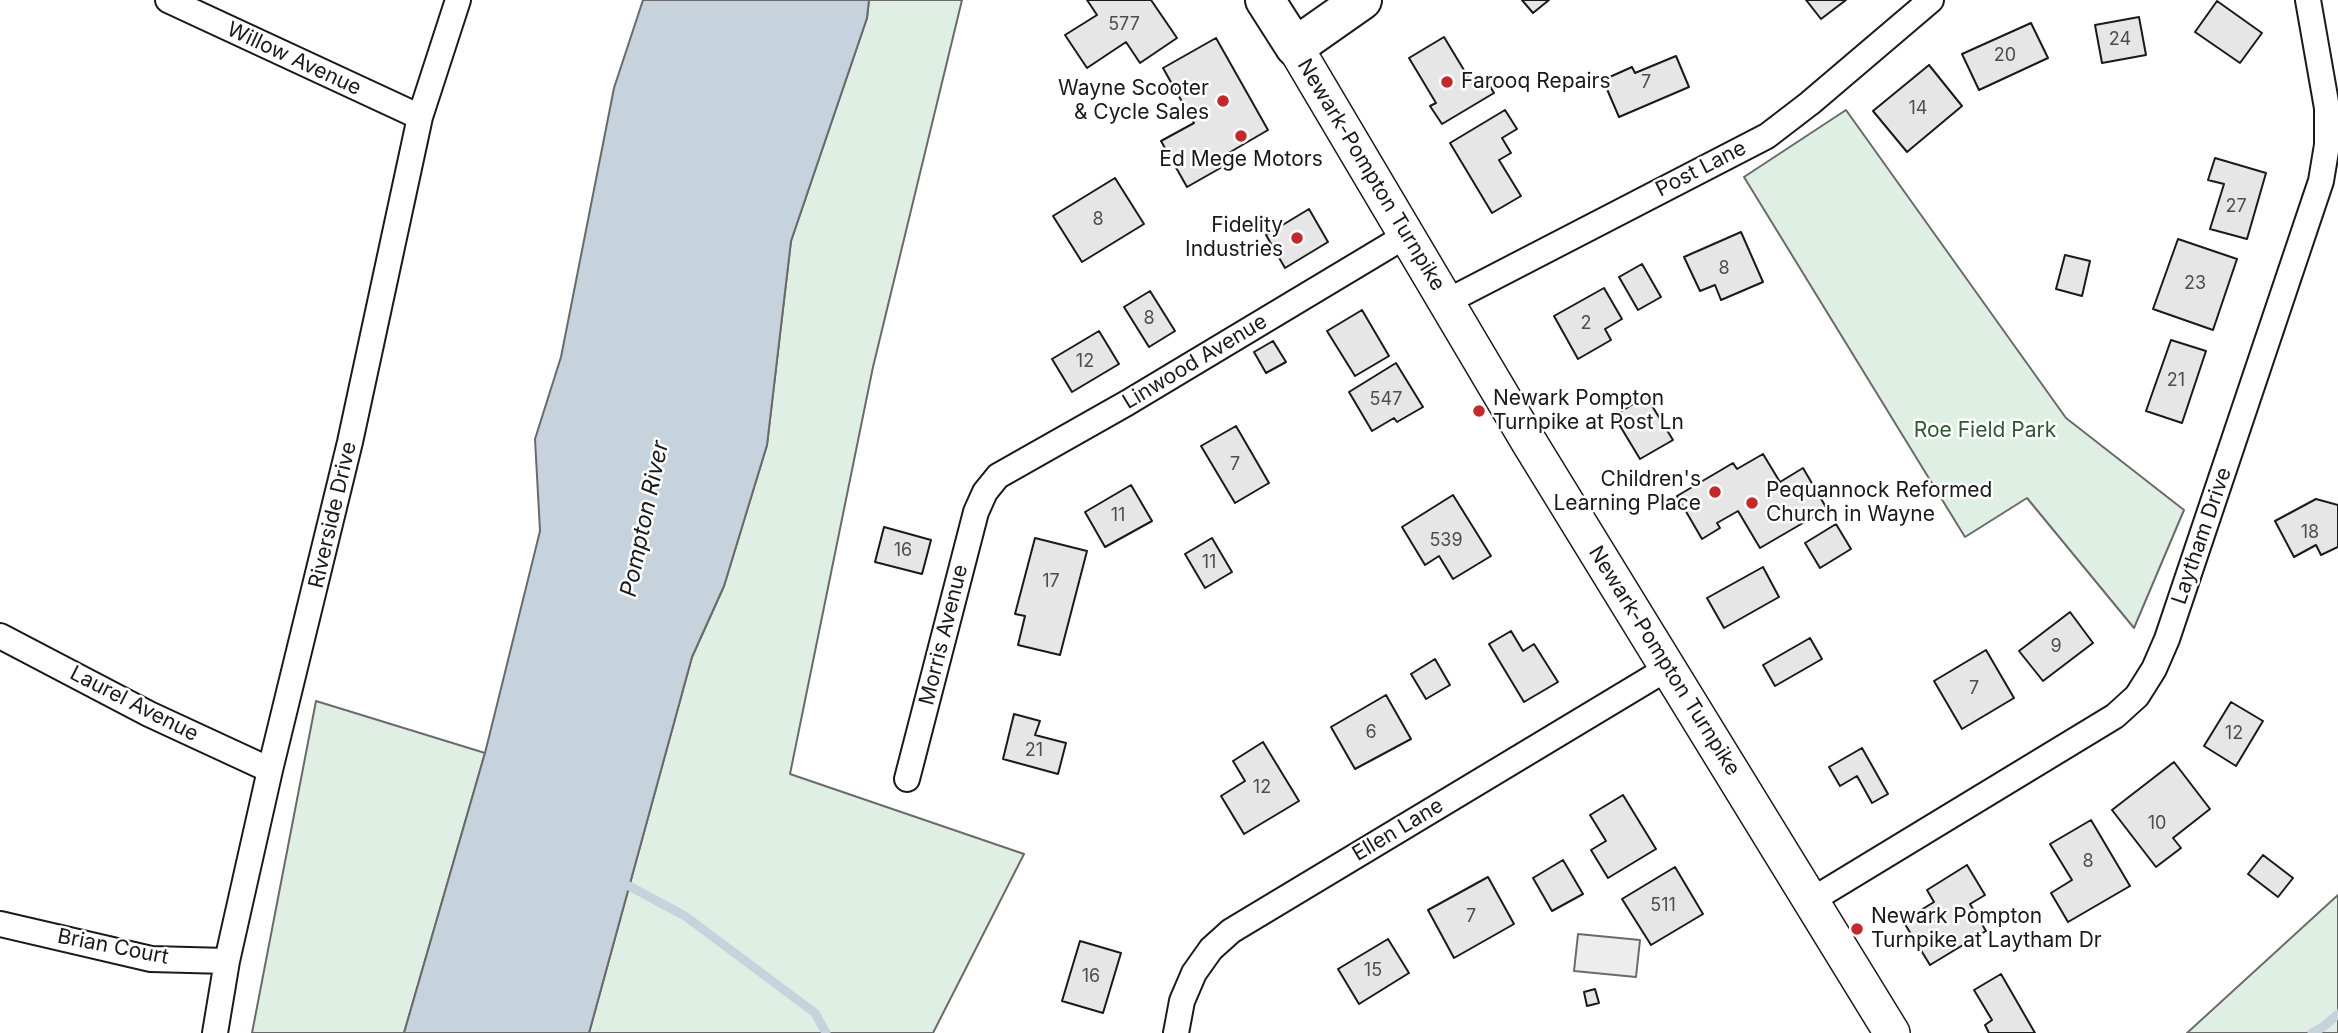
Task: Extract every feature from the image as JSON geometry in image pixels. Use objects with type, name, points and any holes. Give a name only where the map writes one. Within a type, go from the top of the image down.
[{"type":"main road","name":"Newark-Pompton Turnpike","points":[[1265,0],[1536,453],[1892,1033]]},
{"type":"main road","points":[[1295,47],[1362,0]]},
{"type":"street","name":"Willow Avenue","points":[[168,0],[420,117]]},
{"type":"street","name":"Riverside Drive","points":[[215,1033],[227,961],[270,770],[350,442],[420,117],[458,0]]},
{"type":"street","name":"Post Lane","points":[[1446,302],[1767,136],[1931,0]]},
{"type":"street","name":"Laytham Drive","points":[[1812,901],[2115,716],[2137,696],[2154,669],[2167,639],[2321,181],[2327,145],[2327,108],[2308,0]]},
{"type":"street","name":"Linwood Avenue","points":[[985,492],[998,476],[1127,403],[1407,235]]},
{"type":"street","name":"Morris Avenue","points":[[907,779],[976,512],[985,492]]},
{"type":"street","name":"Laurel Avenue","points":[[0,636],[149,713],[270,770]]},
{"type":"street","name":"Ellen Lane","points":[[1176,1033],[1182,1001],[1194,974],[1210,949],[1231,931],[1668,668]]},
{"type":"street","name":"Brian Court","points":[[0,924],[151,959],[227,961]]},
{"type":"green space","points":[[869,0],[962,0],[873,367],[790,774],[1024,854],[933,1033],[589,1033],[692,657],[724,586],[767,445],[791,241],[867,18]]},
{"type":"green space","name":"Roe Field Park","points":[[1846,110],[2066,418],[2184,510],[2134,628],[2027,498],[1965,537],[1744,177]]},
{"type":"green space","points":[[316,701],[485,753],[404,1033],[252,1033]]},
{"type":"green space","points":[[2338,895],[2338,1033],[2187,1033]]},
{"type":"shaded area","points":[[1578,934],[1640,940],[1636,977],[1574,971]]},
{"type":"water","name":"Pompton River","points":[[643,0],[869,0],[867,18],[791,241],[767,445],[724,586],[692,657],[589,1033],[404,1033],[485,753],[540,531],[535,439],[561,357],[614,88]]},
{"type":"building","points":[[1087,0],[1151,0],[1177,38],[1140,63],[1126,42],[1087,68],[1065,35],[1097,15]]},
{"type":"building","points":[[1522,0],[1549,0],[1533,13]]},
{"type":"building","points":[[1806,0],[1846,0],[1821,19]]},
{"type":"building","points":[[2217,1],[2262,33],[2240,63],[2195,32]]},
{"type":"building","points":[[2139,17],[2146,55],[2102,63],[2095,25]]},
{"type":"building","points":[[2031,23],[2048,58],[1979,90],[1962,54]]},
{"type":"building","name":"Farooq Repairs","points":[[1444,37],[1473,85],[1485,78],[1494,93],[1442,124],[1430,106],[1436,103],[1409,58]]},
{"type":"building","points":[[1216,38],[1268,130],[1220,158],[1224,166],[1187,187],[1161,141],[1194,123],[1163,68]]},
{"type":"building","points":[[1676,56],[1689,87],[1619,117],[1603,80],[1632,67],[1635,73]]},
{"type":"building","points":[[1929,65],[1962,106],[1907,152],[1873,111]]},
{"type":"building","points":[[1505,110],[1517,129],[1502,138],[1511,153],[1499,160],[1521,196],[1492,213],[1450,143]]},
{"type":"building","points":[[2215,158],[2266,173],[2247,239],[2210,229],[2224,184],[2208,180]]},
{"type":"building","points":[[1115,178],[1144,224],[1082,262],[1053,216]]},
{"type":"building","name":"Fidelity Industries","points":[[1309,209],[1328,242],[1285,268],[1266,235]]},
{"type":"building","points":[[1741,232],[1763,282],[1721,300],[1715,285],[1700,291],[1684,257]]},
{"type":"building","points":[[2178,239],[2237,259],[2213,330],[2153,309]]},
{"type":"building","points":[[2065,255],[2090,261],[2082,296],[2056,289]]},
{"type":"building","points":[[1642,264],[1661,297],[1638,310],[1619,277]]},
{"type":"building","points":[[1604,288],[1622,319],[1605,329],[1611,340],[1578,359],[1554,316]]},
{"type":"building","points":[[1150,291],[1175,331],[1149,347],[1124,307]]},
{"type":"building","points":[[1362,310],[1389,356],[1355,376],[1327,331]]},
{"type":"building","points":[[1099,331],[1119,364],[1072,392],[1052,359]]},
{"type":"building","points":[[2171,340],[2206,351],[2182,423],[2146,411]]},
{"type":"building","points":[[1273,341],[1286,362],[1266,373],[1254,352]]},
{"type":"building","points":[[1396,363],[1423,407],[1397,422],[1394,418],[1372,431],[1349,392]]},
{"type":"building","points":[[1646,396],[1673,440],[1640,459],[1614,416]]},
{"type":"building","points":[[1236,426],[1269,483],[1235,503],[1201,446]]},
{"type":"building","name":"Pequannock Reformed Church in Wayne","points":[[1763,454],[1780,482],[1803,468],[1827,509],[1760,548],[1738,511],[1717,523],[1720,528],[1702,539],[1677,496],[1733,463],[1737,469]]},
{"type":"building","points":[[1131,485],[1152,521],[1105,547],[1085,512]]},
{"type":"building","points":[[1453,495],[1491,556],[1453,579],[1439,556],[1425,565],[1402,527]]},
{"type":"building","points":[[2316,499],[2338,505],[2338,547],[2321,555],[2316,545],[2294,557],[2275,521]]},
{"type":"building","points":[[1836,524],[1851,549],[1820,568],[1805,543]]},
{"type":"building","points":[[884,527],[931,540],[922,574],[875,562]]},
{"type":"building","points":[[1035,538],[1087,551],[1060,655],[1018,645],[1025,616],[1015,614]]},
{"type":"building","points":[[1212,538],[1232,572],[1205,588],[1185,554]]},
{"type":"building","points":[[1763,567],[1779,597],[1724,628],[1707,598]]},
{"type":"building","points":[[2070,612],[2093,643],[2043,681],[2019,651]]},
{"type":"building","points":[[1511,631],[1523,651],[1534,644],[1558,682],[1524,702],[1489,644]]},
{"type":"building","points":[[1810,638],[1822,659],[1775,686],[1763,665]]},
{"type":"building","points":[[1986,650],[2014,698],[1962,729],[1934,681]]},
{"type":"building","points":[[1435,659],[1450,685],[1426,699],[1411,674]]},
{"type":"building","points":[[1386,695],[1411,739],[1355,769],[1331,727]]},
{"type":"building","points":[[2231,702],[2263,721],[2236,766],[2204,746]]},
{"type":"building","points":[[1014,714],[1040,721],[1035,735],[1066,743],[1058,774],[1003,759]]},
{"type":"building","points":[[1263,742],[1299,801],[1244,834],[1221,796],[1245,781],[1233,761]]},
{"type":"building","points":[[1862,748],[1888,794],[1872,803],[1857,776],[1840,786],[1829,767]]},
{"type":"building","points":[[2174,762],[2210,809],[2173,838],[2181,848],[2156,867],[2112,810]]},
{"type":"building","points":[[1623,795],[1656,849],[1608,878],[1591,850],[1606,841],[1590,815]]},
{"type":"building","points":[[2091,820],[2130,886],[2068,922],[2051,893],[2072,880],[2050,844]]},
{"type":"building","points":[[2263,855],[2293,878],[2278,897],[2248,874]]},
{"type":"building","points":[[1563,860],[1583,894],[1552,911],[1533,878]]},
{"type":"building","points":[[1967,865],[1985,895],[1970,904],[1986,931],[1930,965],[1903,921],[1934,902],[1927,890]]},
{"type":"building","points":[[1675,867],[1703,914],[1651,945],[1622,899]]},
{"type":"building","points":[[1488,877],[1514,924],[1454,958],[1428,910]]},
{"type":"building","points":[[1388,939],[1409,973],[1359,1004],[1338,969]]},
{"type":"building","points":[[1080,941],[1121,953],[1103,1013],[1062,1001]]},
{"type":"building","points":[[2001,974],[2035,1033],[1989,1033],[1985,1025],[1992,1020],[1974,990]]},
{"type":"building","points":[[1595,989],[1599,1003],[1587,1006],[1584,992]]},
{"type":"waterway","points":[[629,886],[685,916],[815,1013],[826,1033]]},
{"type":"waterway","points":[[2312,1033],[2338,1014]]},
{"type":"place","name":"Farooq Repairs","points":[[1447,82]]},
{"type":"place","name":"Wayne Scooter & Cycle Sales","points":[[1223,101]]},
{"type":"place","name":"Ed Mege Motors","points":[[1241,136]]},
{"type":"place","name":"Fidelity Industries","points":[[1297,238]]},
{"type":"place","name":"Newark Pompton Turnpike at Post Ln","points":[[1479,411]]},
{"type":"place","name":"Children's Learning Place","points":[[1715,492]]},
{"type":"place","name":"Pequannock Reformed Church in Wayne","points":[[1752,503]]},
{"type":"place","name":"Newark Pompton Turnpike at Laytham Dr","points":[[1857,929]]}]
